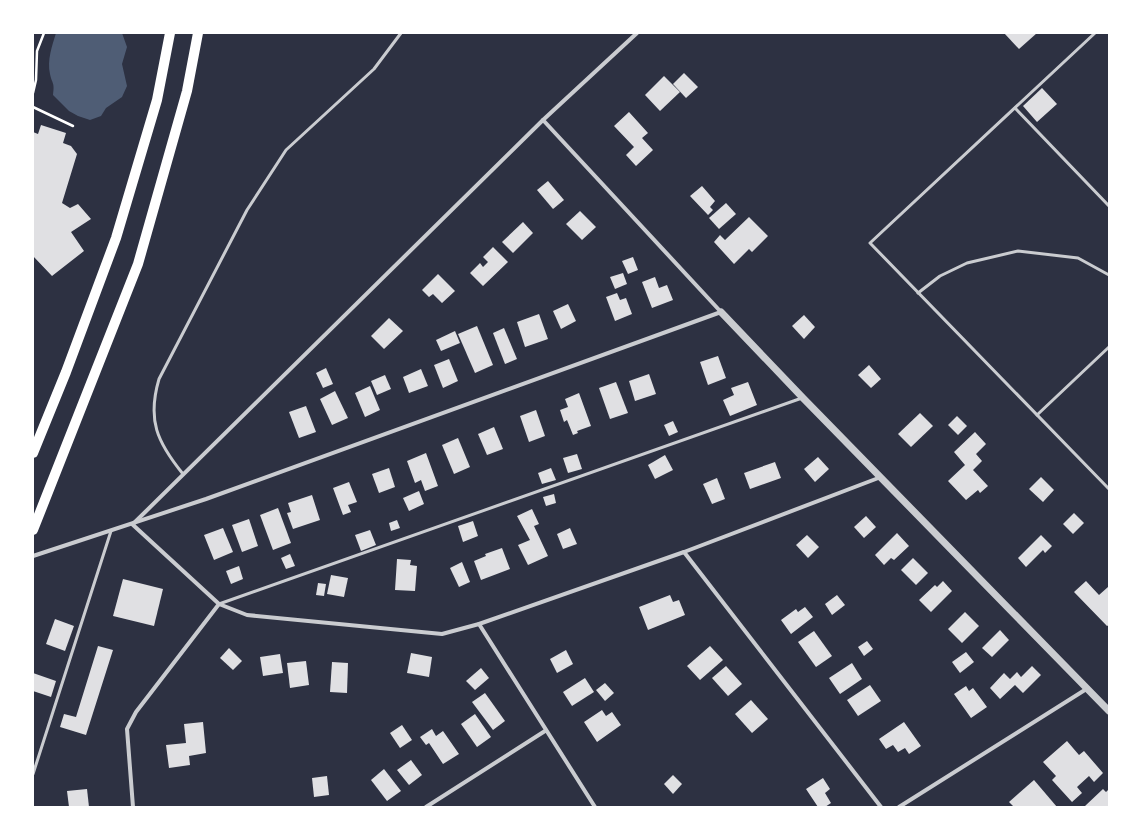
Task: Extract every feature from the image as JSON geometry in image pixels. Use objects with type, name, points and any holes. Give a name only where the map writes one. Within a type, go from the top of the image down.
[{"type":"main road","points":[[33,454],[66,372],[116,238],[157,100],[170,33]]},
{"type":"main road","points":[[33,530],[138,264],[187,91],[198,33]]},
{"type":"street","points":[[132,524],[543,120],[637,33]]},
{"type":"street","points":[[543,120],[803,398],[1109,711]]},
{"type":"street","points":[[33,556],[214,496],[721,312]]},
{"type":"street","points":[[132,524],[219,604],[247,615],[442,634],[479,624],[684,552],[881,477]]},
{"type":"street","points":[[684,552],[881,807]]},
{"type":"street","points":[[133,807],[127,729],[136,712],[219,604]]},
{"type":"street","points":[[479,624],[545,731],[595,807]]},
{"type":"street","points":[[898,807],[1088,688]]},
{"type":"street","points":[[426,807],[545,731]]},
{"type":"lane","points":[[183,474],[169,456],[158,435],[153,416],[153,399],[159,379],[247,210],[286,150],[374,70],[401,33]]},
{"type":"lane","points":[[1096,33],[870,243],[1109,488]]},
{"type":"lane","points":[[1015,108],[1109,206]]},
{"type":"lane","points":[[918,293],[940,276],[967,263],[1018,251],[1078,258],[1109,275]]},
{"type":"lane","points":[[1037,415],[1109,347]]},
{"type":"lane","points":[[219,604],[803,398]]},
{"type":"lane","points":[[33,774],[111,531]]},
{"type":"path","points":[[33,93],[36,80],[37,51],[44,33]]},
{"type":"path","points":[[33,107],[73,126]]},
{"type":"water","points":[[56,33],[122,33],[127,47],[122,64],[127,86],[122,97],[106,108],[101,116],[90,120],[78,116],[69,111],[53,95],[54,91],[49,64],[50,53]]},
{"type":"building","points":[[1004,33],[1037,33],[1019,49]]},
{"type":"building","points":[[684,73],[698,87],[686,98],[673,84]]},
{"type":"building","points":[[664,76],[680,92],[660,111],[645,95]]},
{"type":"building","points":[[1042,88],[1057,104],[1037,122],[1023,106]]},
{"type":"building","points":[[629,112],[648,133],[642,138],[653,150],[636,166],[626,155],[634,147],[614,126]]},
{"type":"building","points":[[41,125],[66,133],[63,143],[71,146],[77,154],[62,203],[70,208],[78,204],[91,219],[71,232],[84,251],[52,276],[33,256],[33,132],[38,134]]},
{"type":"building","points":[[548,181],[564,200],[553,209],[537,190]]},
{"type":"building","points":[[702,186],[715,201],[710,207],[713,210],[708,215],[690,196]]},
{"type":"building","points":[[726,203],[736,214],[719,229],[709,218]]},
{"type":"building","points":[[580,211],[596,227],[582,240],[566,224]]},
{"type":"building","points":[[749,217],[768,236],[752,252],[749,249],[734,264],[714,242],[720,235],[725,240]]},
{"type":"building","points":[[523,222],[533,233],[513,253],[502,242]]},
{"type":"building","points":[[493,247],[508,262],[483,286],[470,273],[480,263],[483,267],[488,262],[483,257]]},
{"type":"building","points":[[633,257],[638,270],[628,274],[622,261]]},
{"type":"building","points":[[623,273],[627,284],[615,289],[610,277]]},
{"type":"building","points":[[438,274],[455,291],[442,303],[433,294],[429,297],[422,290]]},
{"type":"building","points":[[655,277],[659,288],[667,285],[673,300],[652,308],[642,282]]},
{"type":"building","points":[[617,293],[620,300],[626,298],[632,314],[615,321],[606,297]]},
{"type":"building","points":[[568,304],[576,321],[561,329],[553,311]]},
{"type":"building","points":[[539,314],[548,339],[525,347],[517,322]]},
{"type":"building","points":[[804,315],[815,327],[804,339],[792,326]]},
{"type":"building","points":[[389,318],[403,331],[384,349],[371,336]]},
{"type":"building","points":[[477,326],[493,365],[475,373],[458,334]]},
{"type":"building","points":[[504,328],[517,359],[505,364],[493,333]]},
{"type":"building","points":[[455,331],[460,343],[441,351],[436,340]]},
{"type":"building","points":[[718,356],[726,378],[708,385],[700,362]]},
{"type":"building","points":[[449,359],[458,381],[443,388],[434,365]]},
{"type":"building","points":[[869,365],[881,379],[871,388],[858,375]]},
{"type":"building","points":[[326,368],[333,384],[323,388],[316,373]]},
{"type":"building","points":[[421,369],[428,386],[409,393],[403,377]]},
{"type":"building","points":[[649,374],[656,394],[635,401],[629,381]]},
{"type":"building","points":[[385,375],[391,389],[377,395],[371,381]]},
{"type":"building","points":[[616,382],[628,413],[610,419],[599,388]]},
{"type":"building","points":[[748,382],[757,405],[730,416],[723,400],[734,395],[731,388]]},
{"type":"building","points":[[370,386],[380,410],[365,417],[355,393]]},
{"type":"building","points":[[335,391],[348,418],[332,425],[320,399]]},
{"type":"building","points":[[579,393],[591,426],[577,431],[578,433],[573,435],[567,420],[564,422],[560,410],[568,407],[565,399]]},
{"type":"building","points":[[306,406],[316,432],[299,438],[289,412]]},
{"type":"building","points":[[536,410],[545,436],[529,442],[520,416]]},
{"type":"building","points":[[920,413],[933,426],[911,447],[898,434]]},
{"type":"building","points":[[957,416],[967,426],[958,435],[948,425]]},
{"type":"building","points":[[673,421],[678,432],[669,436],[664,425]]},
{"type":"building","points":[[494,427],[503,449],[487,455],[478,434]]},
{"type":"building","points":[[975,432],[986,444],[976,454],[982,461],[973,470],[988,486],[980,493],[978,490],[966,500],[948,481],[965,465],[954,452]]},
{"type":"building","points":[[458,438],[470,467],[454,474],[442,445]]},
{"type":"building","points":[[426,453],[438,486],[425,491],[421,480],[415,483],[407,461]]},
{"type":"building","points":[[577,454],[582,469],[568,473],[563,458]]},
{"type":"building","points":[[665,455],[673,470],[655,479],[648,465]]},
{"type":"building","points":[[818,457],[829,469],[815,482],[804,469]]},
{"type":"building","points":[[775,462],[781,478],[750,489],[744,473]]},
{"type":"building","points":[[389,468],[395,487],[379,493],[372,474]]},
{"type":"building","points":[[551,468],[556,480],[542,484],[538,473]]},
{"type":"building","points":[[1041,477],[1054,490],[1043,502],[1029,489]]},
{"type":"building","points":[[717,478],[725,499],[712,504],[703,484]]},
{"type":"building","points":[[349,482],[357,502],[348,505],[351,512],[343,515],[333,488]]},
{"type":"building","points":[[419,491],[424,504],[409,511],[403,498]]},
{"type":"building","points":[[554,494],[556,503],[546,506],[543,497]]},
{"type":"building","points":[[312,495],[320,520],[293,529],[287,513],[291,512],[288,503]]},
{"type":"building","points":[[278,508],[291,543],[273,550],[260,515]]},
{"type":"building","points":[[532,509],[539,524],[534,526],[548,556],[528,565],[518,545],[530,540],[517,516]]},
{"type":"building","points":[[1074,513],[1084,523],[1073,534],[1063,524]]},
{"type":"building","points":[[866,516],[876,527],[864,538],[854,527]]},
{"type":"building","points":[[249,519],[258,546],[242,552],[232,525]]},
{"type":"building","points":[[397,520],[400,528],[391,531],[389,523]]},
{"type":"building","points":[[473,521],[478,536],[463,542],[458,526]]},
{"type":"building","points":[[223,528],[233,552],[214,560],[204,535]]},
{"type":"building","points":[[570,528],[577,544],[563,549],[557,534]]},
{"type":"building","points":[[370,530],[376,545],[361,551],[355,535]]},
{"type":"building","points":[[897,533],[909,546],[894,560],[891,558],[884,565],[875,555]]},
{"type":"building","points":[[807,535],[819,547],[808,558],[796,545]]},
{"type":"building","points":[[1041,535],[1052,546],[1045,553],[1043,550],[1026,567],[1018,558]]},
{"type":"building","points":[[502,548],[510,569],[481,580],[474,561],[486,556],[485,554]]},
{"type":"building","points":[[290,554],[295,566],[286,569],[281,558]]},
{"type":"building","points":[[913,558],[928,573],[916,585],[901,570]]},
{"type":"building","points":[[397,559],[411,560],[410,565],[417,566],[415,591],[395,590]]},
{"type":"building","points":[[462,562],[470,582],[459,587],[450,568]]},
{"type":"building","points":[[239,566],[243,579],[231,584],[226,571]]},
{"type":"building","points":[[331,575],[348,578],[344,597],[327,594]]},
{"type":"building","points":[[123,579],[163,589],[154,626],[113,616]]},
{"type":"building","points":[[943,581],[952,591],[931,612],[919,600],[935,585],[937,587]]},
{"type":"building","points":[[1086,581],[1099,595],[1108,587],[1109,588],[1109,625],[1107,626],[1074,592]]},
{"type":"building","points":[[318,583],[326,584],[324,596],[316,595]]},
{"type":"building","points":[[670,595],[673,602],[679,600],[685,615],[648,630],[639,607]]},
{"type":"building","points":[[837,595],[845,605],[832,615],[825,604]]},
{"type":"building","points":[[805,607],[813,617],[791,634],[781,620],[796,609],[798,612]]},
{"type":"building","points":[[965,612],[979,626],[962,643],[948,629]]},
{"type":"building","points":[[55,619],[74,626],[65,651],[46,644]]},
{"type":"building","points":[[1000,630],[1009,640],[992,657],[982,648]]},
{"type":"building","points":[[814,631],[832,656],[816,667],[798,642]]},
{"type":"building","points":[[867,641],[873,649],[864,656],[858,647]]},
{"type":"building","points":[[98,646],[113,650],[86,735],[60,727],[64,714],[76,717]]},
{"type":"building","points":[[710,646],[723,660],[700,680],[687,666]]},
{"type":"building","points":[[229,648],[242,661],[233,670],[220,658]]},
{"type":"building","points":[[566,650],[573,664],[557,673],[550,659]]},
{"type":"building","points":[[966,652],[974,662],[960,673],[952,662]]},
{"type":"building","points":[[411,653],[432,657],[429,677],[407,673]]},
{"type":"building","points":[[280,654],[283,673],[263,676],[260,657]]},
{"type":"building","points":[[306,661],[309,685],[290,688],[287,663]]},
{"type":"building","points":[[332,662],[348,663],[347,693],[330,692]]},
{"type":"building","points":[[852,663],[862,679],[840,694],[829,678]]},
{"type":"building","points":[[726,666],[742,684],[728,696],[712,678]]},
{"type":"building","points":[[1032,666],[1041,675],[1023,693],[1015,685],[1000,699],[990,688],[1004,673],[1010,679],[1017,672],[1021,677]]},
{"type":"building","points":[[481,668],[489,678],[475,690],[466,681]]},
{"type":"building","points":[[33,673],[56,681],[51,697],[33,691]]},
{"type":"building","points":[[585,678],[594,692],[572,706],[563,692]]},
{"type":"building","points":[[605,683],[614,693],[605,701],[596,690]]},
{"type":"building","points":[[870,685],[881,701],[858,716],[847,700]]},
{"type":"building","points":[[966,686],[969,691],[973,688],[987,707],[971,718],[954,694]]},
{"type":"building","points":[[485,693],[505,721],[493,730],[472,702]]},
{"type":"building","points":[[751,700],[768,719],[752,733],[735,714]]},
{"type":"building","points":[[602,710],[606,716],[612,712],[621,725],[597,742],[584,722]]},
{"type":"building","points":[[475,714],[491,737],[477,747],[461,724]]},
{"type":"building","points":[[203,722],[206,753],[189,756],[190,765],[169,768],[166,745],[186,743],[184,724]]},
{"type":"building","points":[[904,722],[921,746],[909,754],[905,748],[898,752],[893,745],[886,749],[879,739]]},
{"type":"building","points":[[402,725],[412,740],[400,748],[390,733]]},
{"type":"building","points":[[432,729],[436,736],[443,731],[459,754],[443,764],[429,743],[426,745],[420,737]]},
{"type":"building","points":[[1067,741],[1079,755],[1084,751],[1103,773],[1094,782],[1089,776],[1077,787],[1082,793],[1072,802],[1052,780],[1056,776],[1043,762]]},
{"type":"building","points":[[411,760],[422,775],[409,785],[397,770]]},
{"type":"building","points":[[384,769],[401,791],[387,801],[371,780]]},
{"type":"building","points":[[673,775],[682,784],[673,794],[664,784]]},
{"type":"building","points":[[327,776],[329,795],[314,797],[312,778]]},
{"type":"building","points":[[823,778],[830,789],[825,793],[831,803],[825,807],[818,807],[806,789]]},
{"type":"building","points":[[1034,780],[1057,807],[1014,807],[1009,802]]},
{"type":"building","points":[[87,789],[89,807],[69,807],[67,791]]},
{"type":"building","points":[[1103,789],[1106,792],[1109,789],[1109,807],[1085,806]]}]
